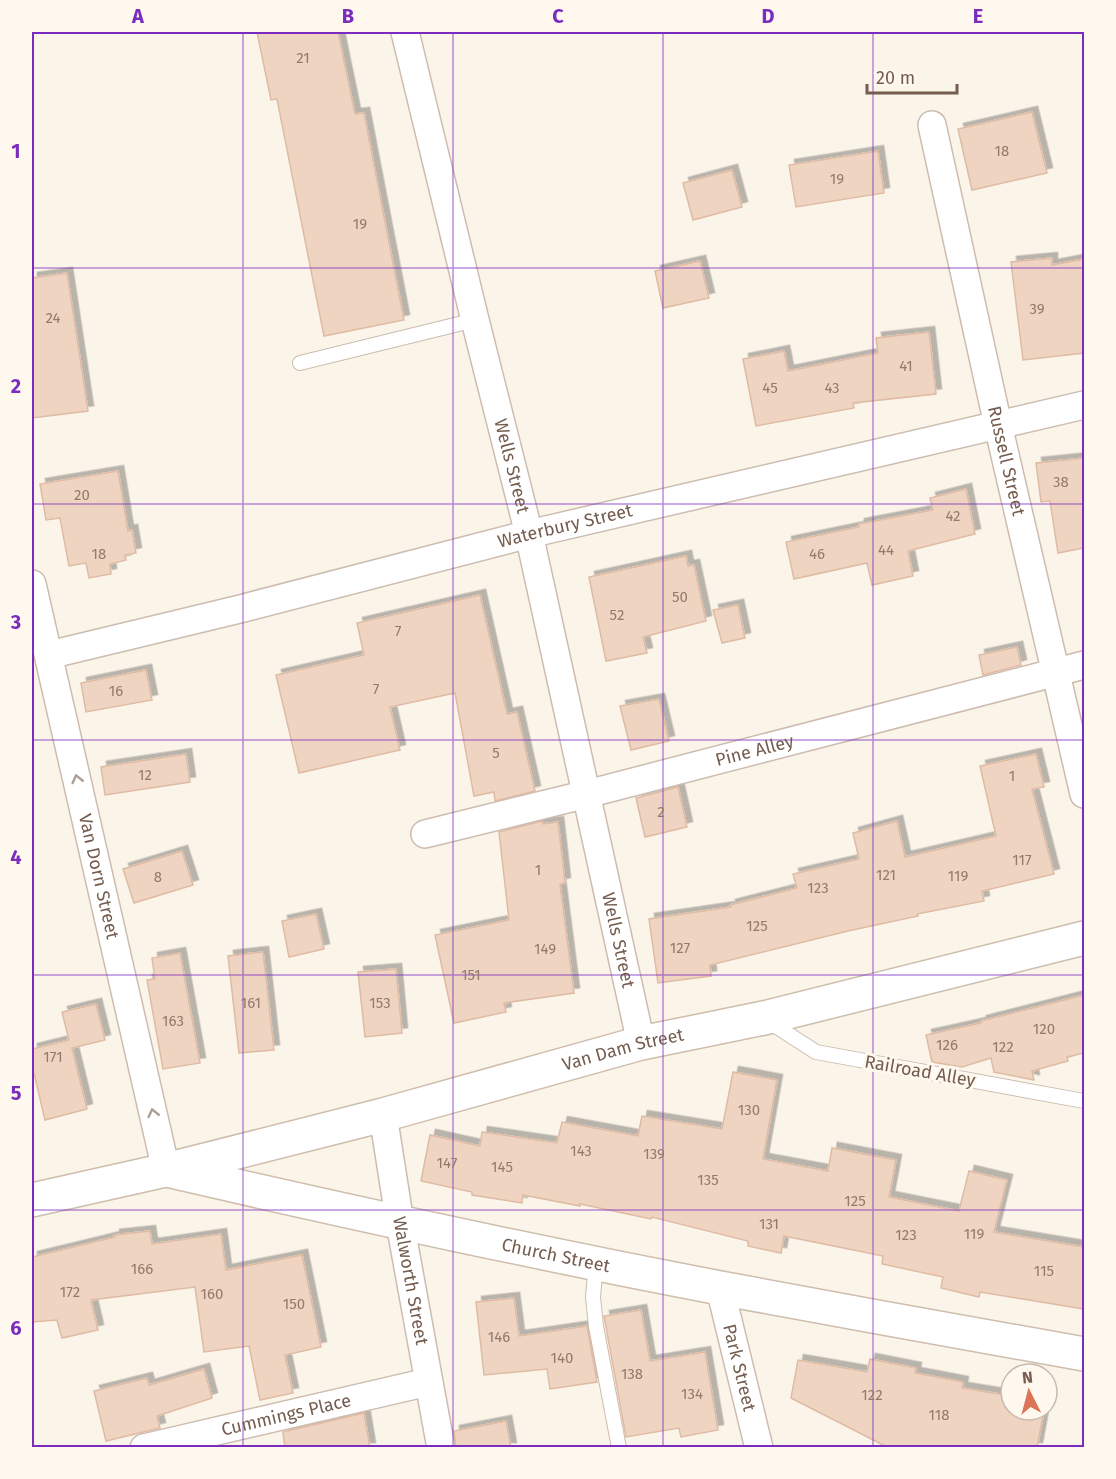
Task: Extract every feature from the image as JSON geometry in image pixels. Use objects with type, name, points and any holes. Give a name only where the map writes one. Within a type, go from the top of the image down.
[{"type":"main road","name":"Van Dam Street","points":[[166,1170],[384,1115],[641,1043],[764,1018],[1084,938]]},
{"type":"main road","name":"Church Street","points":[[32,1200],[166,1170],[400,1223],[720,1288],[1084,1354]]},
{"type":"street","name":"Wells Street","points":[[405,32],[530,534],[641,1043]]},
{"type":"street","name":"Russell Street","points":[[932,125],[998,425],[1084,794]]},
{"type":"street","name":"Waterbury Street","points":[[49,655],[240,609],[530,534],[1084,405]]},
{"type":"street","name":"Van Dorn Street","points":[[32,584],[166,1170]]},
{"type":"street","name":"Pine Alley","points":[[425,834],[1084,665]]},
{"type":"street","name":"Walworth Street","points":[[384,1115],[400,1223],[441,1448]]},
{"type":"street","name":"Park Street","points":[[720,1288],[759,1448]]},
{"type":"street","name":"Cummings Place","points":[[144,1448],[428,1382]]},
{"type":"lane","points":[[300,363],[475,320]]},
{"type":"lane","name":"Railroad Alley","points":[[764,1018],[816,1052],[1084,1101]]},
{"type":"lane","points":[[596,1263],[593,1297],[596,1326],[619,1448]]},
{"type":"building","points":[[257,32],[338,32],[355,114],[364,113],[404,320],[324,336],[277,99],[271,100]]},
{"type":"building","points":[[1032,112],[1047,173],[972,190],[958,129]]},
{"type":"building","points":[[878,151],[884,193],[796,207],[789,165]]},
{"type":"building","points":[[732,170],[742,207],[693,220],[683,183]]},
{"type":"building","points":[[1052,258],[1052,265],[1084,259],[1084,353],[1023,360],[1011,262]]},
{"type":"building","points":[[700,261],[709,298],[663,308],[655,271]]},
{"type":"building","points":[[67,273],[88,411],[32,418],[32,278]]},
{"type":"building","points":[[929,332],[936,394],[853,403],[854,408],[756,426],[743,359],[784,351],[788,371],[878,353],[876,338]]},
{"type":"building","points":[[1084,458],[1084,548],[1058,553],[1050,501],[1041,502],[1036,463]]},
{"type":"building","points":[[118,471],[128,531],[132,530],[136,553],[125,555],[126,560],[110,564],[111,574],[89,578],[86,563],[69,566],[60,518],[46,520],[40,484]]},
{"type":"building","points":[[966,489],[975,534],[908,551],[913,576],[872,585],[867,563],[794,579],[786,542],[859,527],[859,524],[933,510],[930,498]]},
{"type":"building","points":[[686,556],[688,566],[694,565],[706,621],[643,637],[647,653],[606,661],[589,577]]},
{"type":"building","points":[[480,595],[507,714],[517,712],[535,791],[495,801],[494,792],[474,796],[455,693],[390,707],[400,750],[299,773],[276,675],[364,655],[357,623]]},
{"type":"building","points":[[738,605],[745,638],[722,643],[713,610]]},
{"type":"building","points":[[1017,647],[1021,665],[983,675],[979,655]]},
{"type":"building","points":[[146,670],[152,700],[86,712],[81,683]]},
{"type":"building","points":[[659,699],[669,741],[631,750],[620,706]]},
{"type":"building","points":[[186,754],[190,782],[105,795],[101,767]]},
{"type":"building","points":[[1036,754],[1044,787],[1032,789],[1054,874],[982,891],[984,901],[917,914],[918,916],[710,965],[711,976],[658,983],[649,919],[731,907],[730,905],[797,888],[793,874],[859,859],[853,833],[897,821],[905,857],[996,836],[980,766]]},
{"type":"building","points":[[678,787],[687,827],[645,837],[636,798]]},
{"type":"building","points":[[542,821],[543,824],[558,822],[565,883],[560,884],[574,993],[504,1003],[506,1012],[454,1023],[435,935],[509,920],[499,832]]},
{"type":"building","points":[[182,851],[193,885],[134,903],[123,869]]},
{"type":"building","points":[[316,914],[324,949],[289,957],[282,921]]},
{"type":"building","points":[[263,952],[274,1050],[239,1053],[228,956]]},
{"type":"building","points":[[180,953],[200,1063],[163,1069],[147,980],[155,979],[152,958]]},
{"type":"building","points":[[396,969],[402,1033],[365,1037],[358,972]]},
{"type":"building","points":[[1084,995],[1084,1053],[1067,1057],[1068,1061],[1032,1071],[1034,1080],[994,1072],[991,1058],[962,1067],[932,1062],[926,1035],[981,1023],[981,1021]]},
{"type":"building","points":[[96,1004],[105,1040],[72,1048],[87,1109],[45,1120],[32,1065],[32,1049],[69,1040],[62,1012]]},
{"type":"building","points":[[733,1072],[777,1080],[763,1159],[828,1171],[832,1148],[896,1160],[889,1197],[959,1211],[969,1171],[1007,1180],[994,1232],[1084,1247],[1084,1309],[980,1292],[979,1297],[941,1288],[943,1277],[882,1264],[883,1256],[784,1236],[781,1253],[748,1246],[748,1241],[652,1217],[651,1219],[523,1195],[522,1203],[472,1195],[472,1192],[421,1181],[430,1135],[480,1146],[482,1132],[557,1143],[562,1122],[638,1136],[642,1116],[722,1129]]},
{"type":"building","points":[[150,1231],[152,1244],[221,1234],[226,1270],[302,1255],[321,1347],[285,1355],[293,1393],[260,1400],[249,1346],[204,1352],[195,1287],[91,1300],[98,1330],[62,1338],[57,1320],[32,1322],[32,1257],[115,1237],[114,1235]]},
{"type":"building","points":[[514,1298],[519,1336],[587,1326],[597,1382],[550,1389],[547,1369],[484,1375],[476,1302]]},
{"type":"building","points":[[641,1310],[650,1361],[705,1352],[718,1430],[681,1437],[679,1428],[626,1437],[604,1316]]},
{"type":"building","points":[[870,1359],[916,1368],[915,1373],[963,1382],[962,1388],[999,1394],[999,1422],[1042,1422],[1037,1448],[885,1446],[791,1398],[798,1360],[867,1372]]},
{"type":"building","points":[[204,1369],[212,1398],[157,1416],[160,1428],[106,1441],[94,1391],[147,1378],[149,1385]]},
{"type":"building","points":[[364,1413],[370,1448],[285,1448],[283,1432]]},
{"type":"building","points":[[506,1421],[511,1448],[456,1448],[454,1431]]}]
